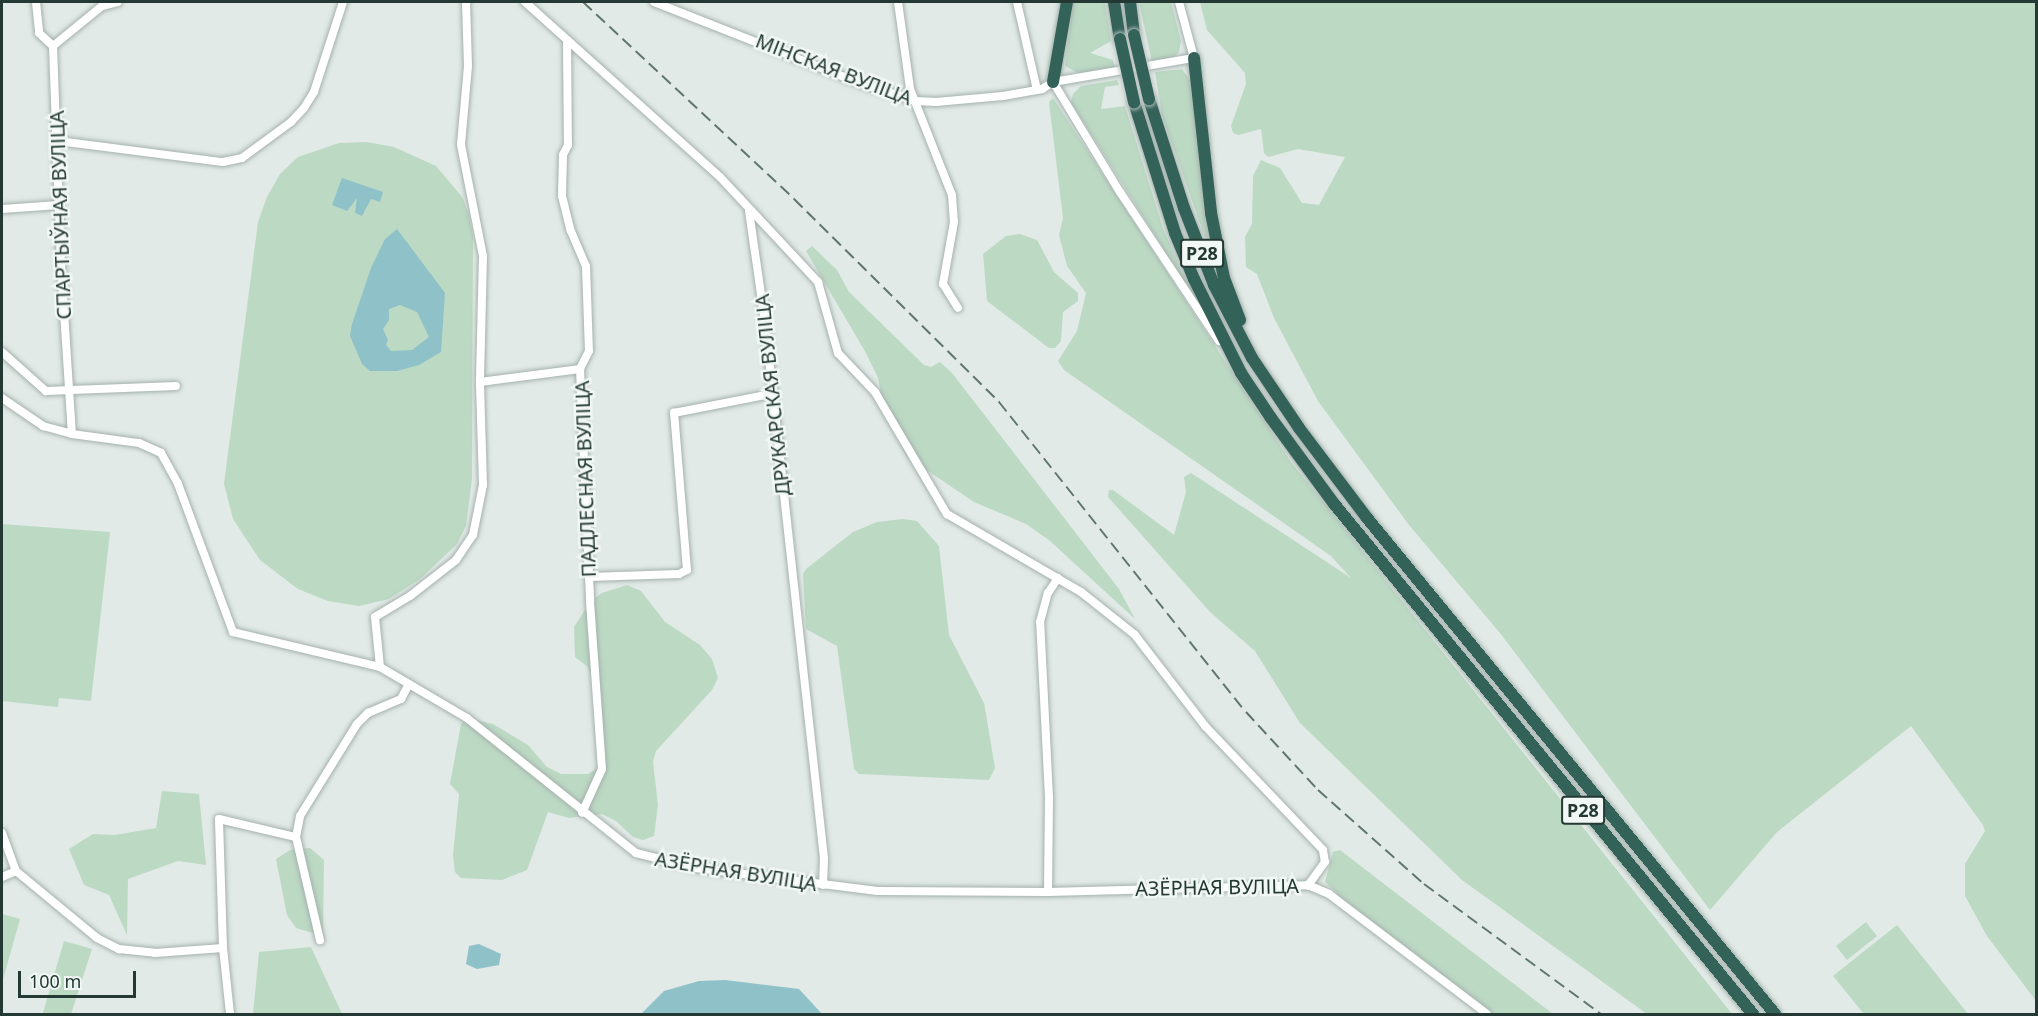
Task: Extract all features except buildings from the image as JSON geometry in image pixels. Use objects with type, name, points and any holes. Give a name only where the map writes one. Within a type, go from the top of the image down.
[{"type":"highway","points":[[1053,82],[1067,2]]},
{"type":"highway","name":"Р28","points":[[1114,2],[1134,102],[1175,233],[1241,373],[1335,505],[1753,1014]]},
{"type":"highway","name":"Р28","points":[[1130,2],[1134,36],[1149,99],[1184,208],[1214,285],[1243,343],[1278,397],[1367,518],[1775,1014]]},
{"type":"highway","points":[[1194,58],[1211,213],[1224,278],[1235,310],[1278,397]]},
{"type":"street","name":"СПАРТЫЎНАЯ ВУЛІЦА","points":[[36,2],[39,33],[53,46],[72,434]]},
{"type":"street","points":[[53,46],[102,6],[118,2]]},
{"type":"street","points":[[58,141],[224,162],[255,151],[291,122],[314,92],[343,2]]},
{"type":"street","points":[[380,668],[375,617],[410,596],[456,560],[473,535],[483,485],[480,382],[483,256],[461,145],[468,66],[466,2]]},
{"type":"street","name":"ДРУКАРСКАЯ ВУЛІЦА","points":[[525,2],[720,177],[748,210],[758,259],[771,394],[824,858],[823,885]]},
{"type":"street","name":"МІНСКАЯ ВУЛІЦА","points":[[654,2],[865,85],[916,101],[977,99],[1037,90],[1053,82],[1194,58]]},
{"type":"street","points":[[898,2],[906,74],[952,195],[954,222],[943,284],[958,308]]},
{"type":"street","points":[[1017,2],[1037,90]]},
{"type":"street","points":[[1179,2],[1194,58]]},
{"type":"street","name":"ПАДЛЕСНАЯ ВУЛІЦА","points":[[567,40],[568,145],[563,155],[562,196],[571,231],[586,266],[589,351],[580,369],[589,577],[602,769],[582,813]]},
{"type":"street","points":[[1053,82],[1120,192],[1241,373]]},
{"type":"street","points":[[2,209],[59,205]]},
{"type":"street","points":[[748,210],[818,282],[837,353],[875,392],[947,514],[1058,578],[1101,606],[1135,635],[1205,726],[1323,850],[1325,862],[1308,885]]},
{"type":"street","points":[[2,352],[40,389],[176,386]]},
{"type":"street","points":[[480,382],[580,369]]},
{"type":"street","points":[[589,577],[679,574],[687,570],[675,413],[771,394]]},
{"type":"street","points":[[2,398],[29,420],[72,434]]},
{"type":"street","name":"АЗЁРНАЯ ВУЛІЦА","points":[[72,434],[139,443],[161,453],[178,484],[234,632],[380,668],[468,717],[620,843],[657,861],[878,891],[1048,892],[1308,885],[1329,894],[1487,1014]]},
{"type":"street","points":[[1048,892],[1049,796],[1040,622],[1048,593],[1058,578]]},
{"type":"street","points":[[321,940],[296,837],[300,816],[357,724],[368,713],[401,699],[409,684]]},
{"type":"street","points":[[230,1014],[223,948],[219,819],[296,837]]},
{"type":"street","points":[[2,833],[16,871],[97,938],[119,949],[155,953],[223,948]]},
{"type":"street","points":[[2,877],[16,871]]},
{"type":"green space","points":[[1073,2],[1105,2],[1111,41],[1090,53],[1113,60],[1115,68],[1078,73],[1065,66]]},
{"type":"green space","points":[[1139,2],[1171,2],[1181,41],[1179,52],[1174,57],[1152,62]]},
{"type":"green space","points":[[1200,2],[2036,2],[2036,1001],[1987,936],[1965,896],[1965,864],[1985,831],[1983,825],[1911,726],[1777,832],[1710,910],[1500,633],[1409,525],[1318,401],[1274,318],[1257,274],[1246,267],[1245,237],[1252,224],[1253,176],[1261,160],[1280,168],[1302,203],[1319,205],[1345,157],[1298,149],[1268,157],[1264,153],[1261,129],[1238,135],[1233,133],[1231,126],[1246,84],[1245,73],[1207,30]]},
{"type":"green space","points":[[1182,69],[1192,83],[1207,224],[1218,275],[1162,115],[1155,72]]},
{"type":"green space","points":[[1117,80],[1119,85],[1105,87],[1101,109],[1125,106],[1163,228],[1189,289],[1071,102],[1073,94],[1081,86]]},
{"type":"green space","points":[[1053,98],[1291,462],[1732,1014],[1647,1014],[1462,880],[1300,723],[1255,651],[1210,612],[1108,497],[1109,490],[1113,490],[1174,535],[1186,492],[1184,477],[1191,473],[1351,578],[1331,556],[1064,370],[1058,361],[1077,331],[1086,293],[1067,266],[1059,235],[1063,218],[1049,102]]},
{"type":"green space","points":[[367,142],[394,147],[436,166],[463,198],[469,215],[473,236],[472,479],[466,526],[457,544],[420,579],[389,599],[359,606],[328,601],[298,589],[260,560],[233,519],[224,484],[258,222],[267,197],[280,174],[298,157],[339,143]]},
{"type":"green space","points":[[1020,234],[1037,240],[1054,272],[1078,293],[1078,301],[1063,312],[1061,341],[1055,348],[1049,348],[987,301],[983,254],[1006,236]]},
{"type":"green space","points":[[812,246],[837,270],[849,292],[924,365],[931,367],[940,362],[952,373],[1119,589],[1135,619],[1049,540],[1026,524],[974,502],[906,456],[885,413],[878,378],[866,353],[806,251]]},
{"type":"green space","points":[[903,519],[917,521],[939,546],[949,635],[984,703],[995,768],[989,780],[859,774],[854,769],[837,646],[806,629],[803,574],[806,569],[853,532],[877,522]]},
{"type":"green space","points":[[2,524],[110,532],[91,701],[59,698],[58,707],[2,701]]},
{"type":"green space","points":[[627,585],[641,591],[665,622],[700,645],[712,659],[718,678],[712,690],[656,751],[653,762],[658,805],[654,836],[643,840],[633,837],[616,821],[602,814],[569,818],[548,812],[527,870],[502,880],[461,878],[455,872],[453,855],[459,794],[450,784],[461,724],[467,718],[493,724],[528,745],[547,767],[561,774],[588,774],[601,766],[599,699],[588,667],[575,657],[574,627],[590,602],[602,593]]},
{"type":"green space","points":[[162,791],[199,794],[206,865],[178,861],[128,879],[127,935],[109,895],[84,885],[69,849],[93,834],[115,835],[156,828]]},
{"type":"green space","points":[[310,848],[324,860],[323,936],[296,928],[287,915],[276,859],[290,850]]},
{"type":"green space","points":[[1340,850],[1553,1014],[1487,1014],[1387,941],[1325,882],[1333,852]]},
{"type":"green space","points":[[2,914],[20,919],[2,983]]},
{"type":"green space","points":[[1866,922],[1877,936],[1847,960],[1836,946]]},
{"type":"green space","points":[[1897,925],[1968,1014],[1864,1014],[1833,976]]},
{"type":"green space","points":[[64,941],[92,949],[71,1014],[43,1013]]},
{"type":"green space","points":[[311,947],[342,1014],[253,1014],[259,952]]},
{"type":"water","points":[[342,178],[383,192],[380,202],[371,199],[362,216],[355,213],[357,198],[347,211],[332,205]]},
{"type":"water","points":[[397,229],[445,293],[441,352],[419,365],[397,371],[370,371],[362,364],[350,336],[371,268],[385,239]],"holes":[[[400,305],[417,312],[429,337],[412,350],[391,351],[386,345],[388,340],[383,329],[389,320],[389,309]]]},
{"type":"water","points":[[479,944],[501,954],[499,965],[477,969],[466,964],[469,946]]},
{"type":"water","points":[[725,980],[799,989],[822,1014],[641,1014],[664,991],[699,981]]},
{"type":"railway","points":[[583,2],[794,199],[999,402],[1246,712],[1318,790],[1424,884],[1601,1014]]}]
